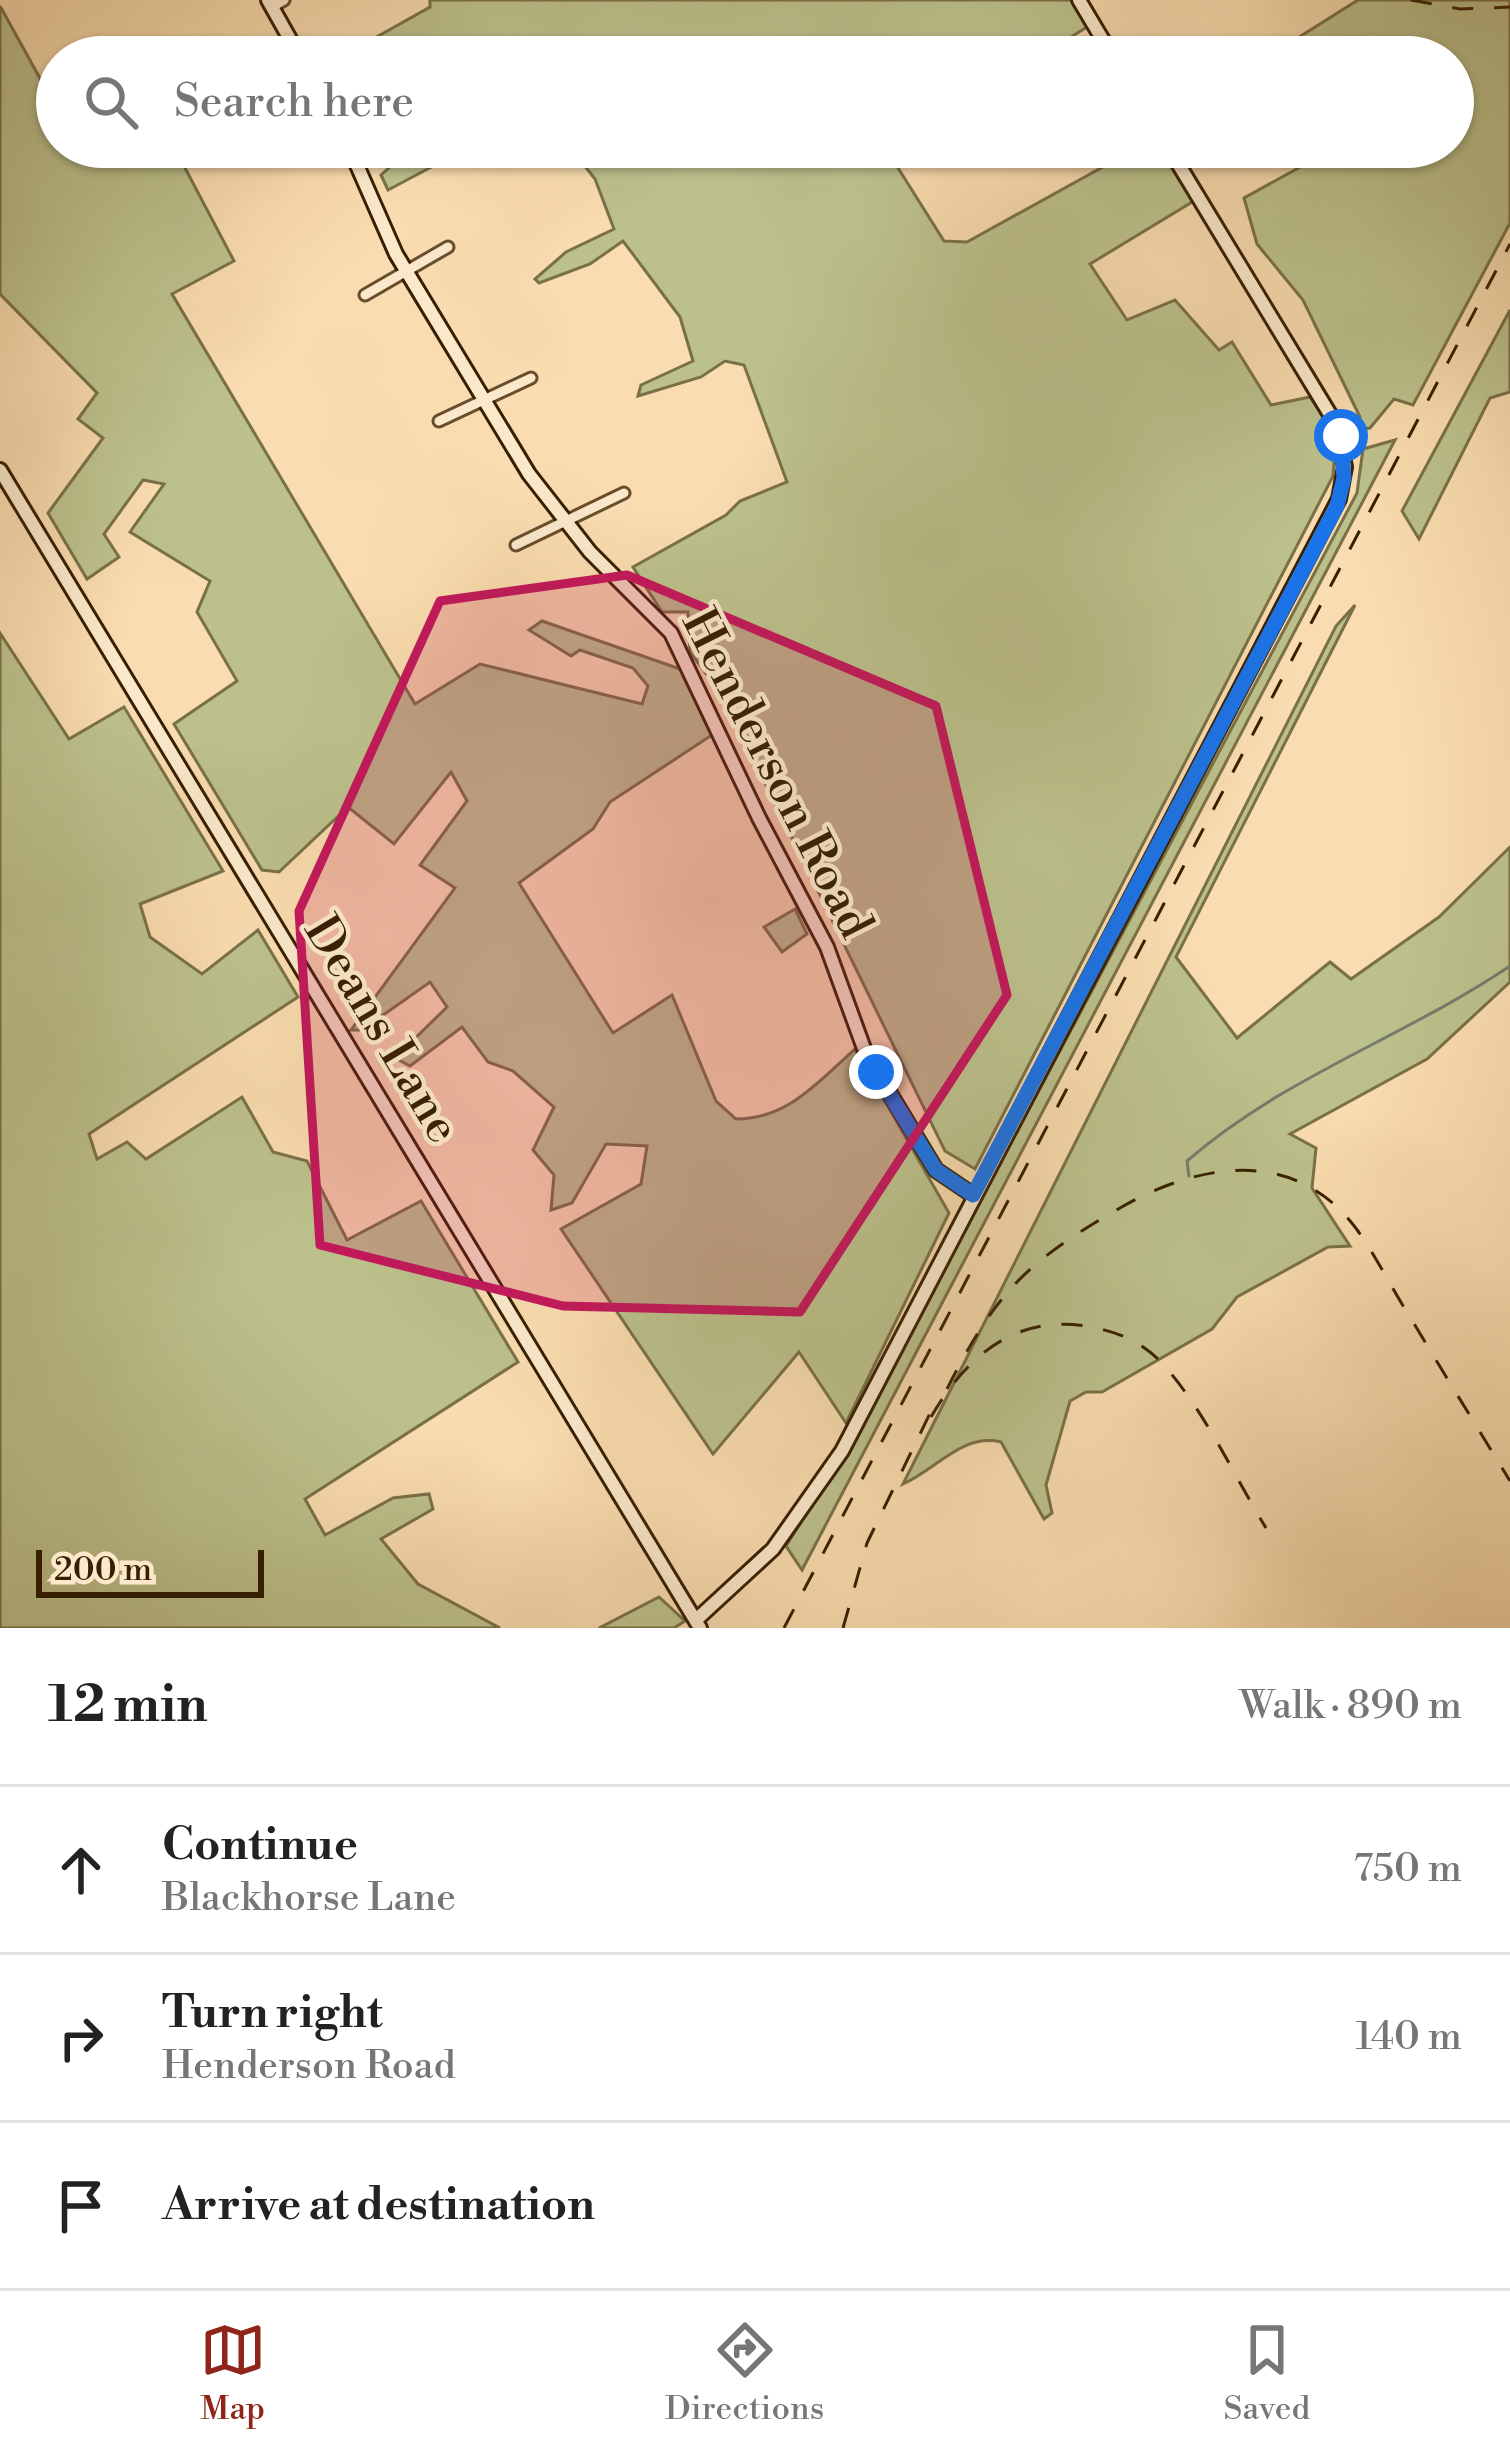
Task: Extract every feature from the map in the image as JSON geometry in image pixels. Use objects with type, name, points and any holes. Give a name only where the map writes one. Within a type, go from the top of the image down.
[{"type":"street","points":[[1079,0],[1101,36]]},
{"type":"street","points":[[275,2],[290,36]]},
{"type":"street","name":"Henderson Road","points":[[358,168],[405,271],[483,400],[566,522],[671,633],[827,947],[866,1054],[936,1170],[973,1195]]},
{"type":"street","points":[[698,1624],[773,1549],[842,1451],[1342,488],[1345,457],[1332,416],[1181,168]]},
{"type":"street","points":[[365,295],[448,247]]},
{"type":"street","points":[[439,421],[531,378]]},
{"type":"street","name":"Deans Lane","points":[[0,470],[698,1624]]},
{"type":"street","points":[[516,545],[625,493]]},
{"type":"highlighted area","points":[[627,575],[936,706],[1007,995],[800,1312],[563,1306],[320,1245],[299,911],[440,601]]},
{"type":"green space","points":[[430,0],[1082,0],[1095,22],[1073,36],[378,36],[430,7]]},
{"type":"green space","points":[[1358,0],[1510,0],[1510,223],[1413,405],[1394,399],[1370,428],[1357,430],[1360,417],[1303,300],[1257,244],[1244,198],[1298,168],[1474,168],[1474,36],[1301,36]]},
{"type":"green space","points":[[0,6],[36,71],[36,168],[185,168],[234,261],[172,294],[415,704],[480,664],[642,704],[648,686],[633,668],[580,650],[571,656],[529,630],[542,621],[683,670],[712,735],[610,802],[593,829],[519,883],[613,1033],[672,995],[716,1101],[736,1119],[787,1106],[855,1049],[949,1213],[846,1423],[799,1352],[713,1454],[561,1229],[641,1184],[647,1146],[606,1144],[572,1203],[551,1210],[554,1175],[533,1150],[554,1107],[513,1071],[488,1062],[462,1027],[410,1066],[395,1058],[447,1007],[430,982],[362,1030],[351,1030],[455,888],[420,865],[467,801],[451,772],[394,844],[348,807],[279,872],[262,870],[174,724],[237,681],[197,612],[210,581],[130,532],[164,484],[143,480],[104,534],[119,557],[87,579],[48,513],[103,438],[78,419],[97,393],[0,294]]},
{"type":"green space","points":[[389,168],[429,168],[388,190],[381,175]]},
{"type":"green space","points":[[586,168],[898,168],[944,241],[967,242],[1101,168],[1185,168],[1202,196],[1090,264],[1127,320],[1175,300],[1219,350],[1232,342],[1271,405],[1310,397],[1336,433],[1333,476],[975,1169],[945,1151],[727,705],[724,670],[710,679],[690,652],[688,612],[662,612],[633,567],[726,515],[740,501],[787,482],[744,365],[725,361],[701,377],[638,396],[641,385],[693,361],[680,317],[623,241],[590,264],[539,283],[535,279],[566,252],[614,229]]},
{"type":"green space","points":[[1510,310],[1510,392],[1490,398],[1419,539],[1402,511]]},
{"type":"green space","points":[[1395,440],[802,1570],[786,1546],[851,1443],[1357,493],[1363,449]]},
{"type":"green space","points":[[1355,605],[1176,957],[1237,1038],[1330,962],[1351,979],[1439,917],[1510,847],[1510,982],[1427,1059],[1290,1134],[1316,1148],[1312,1188],[1350,1246],[1328,1247],[1237,1297],[1212,1329],[1102,1392],[1086,1392],[1070,1401],[1046,1485],[1052,1513],[1044,1519],[1001,1442],[962,1447],[903,1484],[1336,626]]},
{"type":"green space","points":[[0,633],[69,739],[124,707],[223,871],[140,904],[150,937],[202,974],[258,930],[298,997],[89,1134],[97,1159],[127,1142],[146,1159],[242,1097],[273,1152],[307,1161],[347,1240],[421,1201],[518,1362],[305,1499],[325,1535],[393,1498],[429,1494],[433,1509],[381,1539],[418,1584],[500,1628],[0,1628]]},
{"type":"green space","points":[[795,909],[807,934],[782,952],[764,927]]},
{"type":"green space","points":[[659,1597],[685,1621],[674,1628],[599,1628]]},
{"type":"waterway","points":[[1189,1176],[1187,1161],[1263,1105],[1510,966]]},
{"type":"railway","points":[[1411,0],[1460,9],[1510,7]]},
{"type":"railway","points":[[784,1628],[1510,244]]},
{"type":"railway","points":[[947,1389],[998,1303],[1060,1245],[1120,1208],[1181,1181],[1245,1170],[1276,1174],[1306,1185],[1333,1203],[1358,1231],[1510,1481]]},
{"type":"railway","points":[[931,1417],[979,1356],[1020,1332],[1069,1324],[1114,1333],[1147,1350],[1177,1380],[1266,1528]]},
{"type":"railway","points":[[843,1628],[867,1543],[936,1401]]},
{"type":"route","points":[[876,1072],[936,1170],[973,1195],[1337,506],[1344,478],[1341,436]]}]
